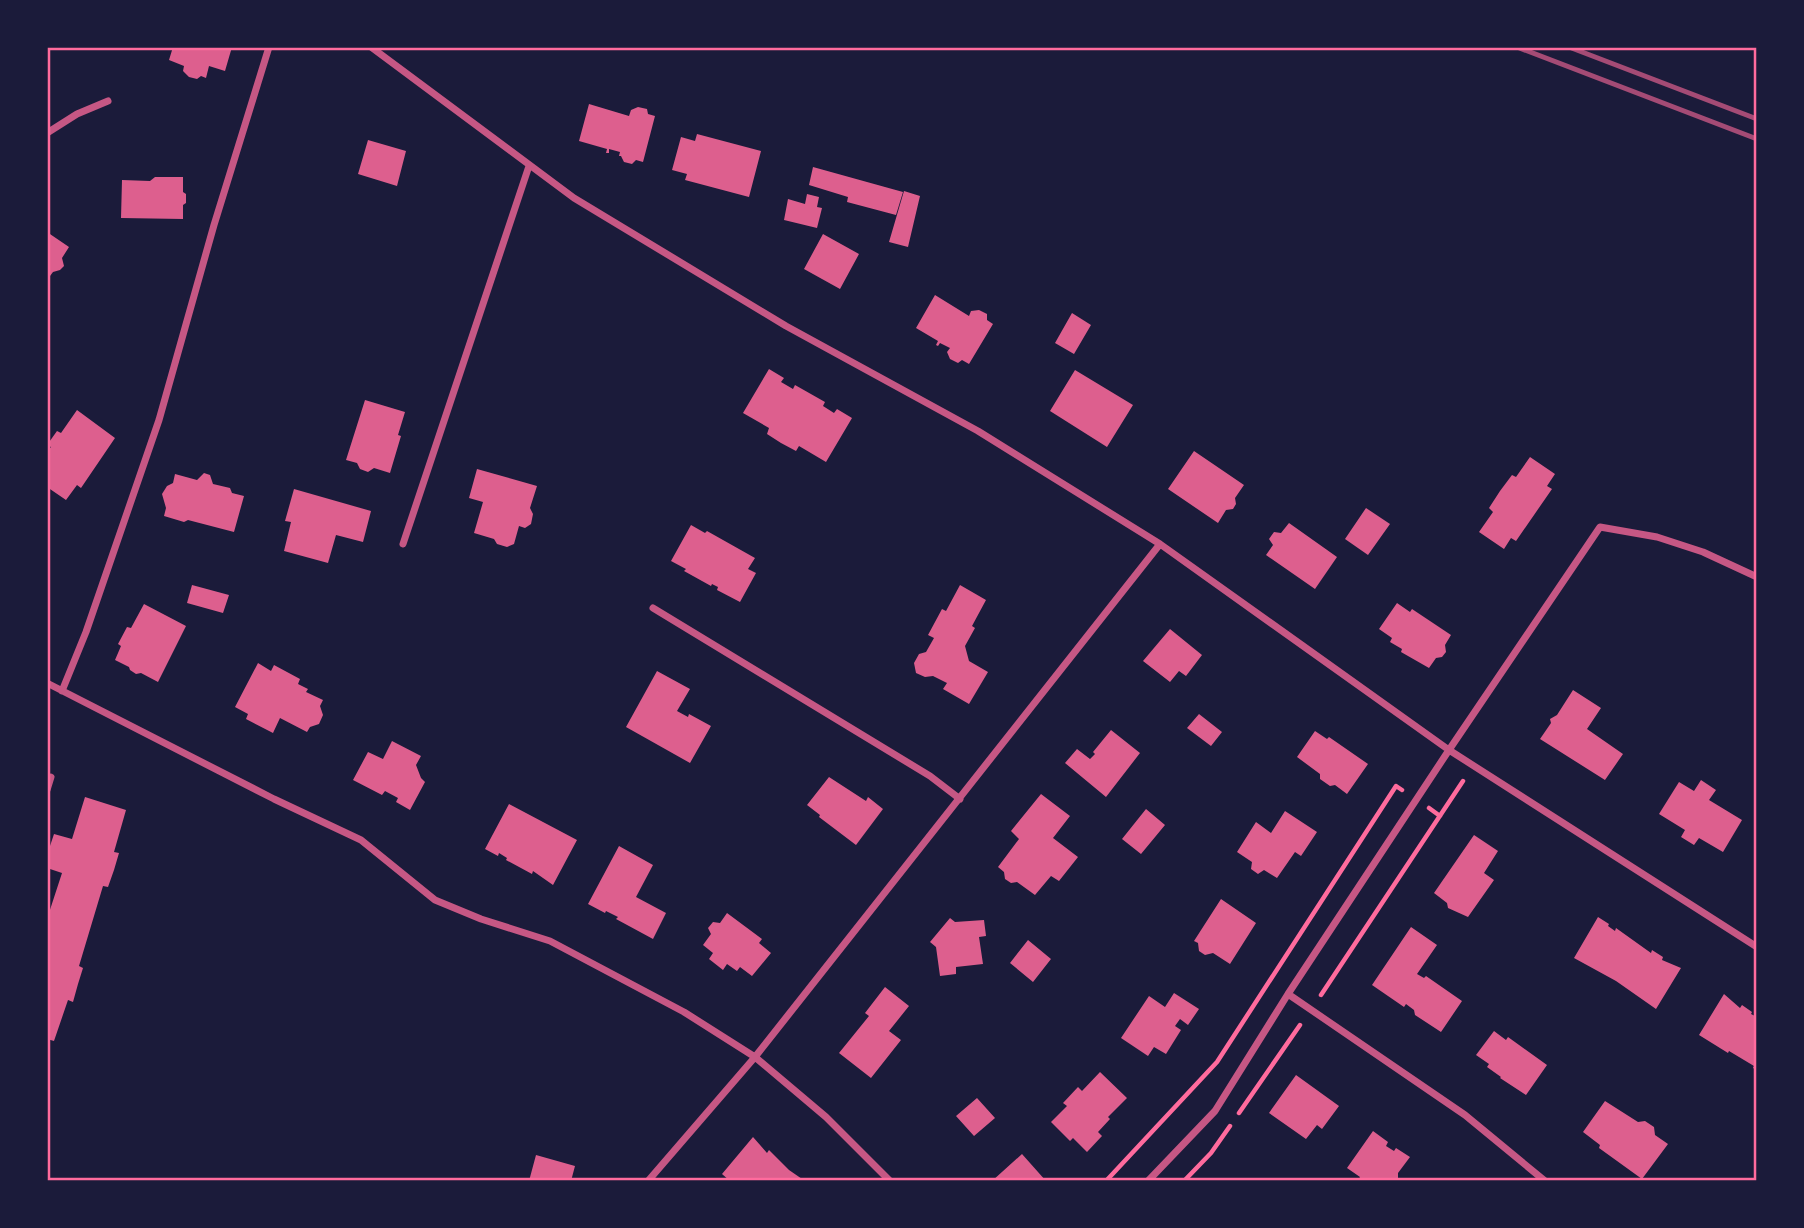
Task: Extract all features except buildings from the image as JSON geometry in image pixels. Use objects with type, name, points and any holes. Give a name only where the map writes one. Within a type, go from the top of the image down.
[{"type":"street","points":[[62,691],[86,632],[159,420],[214,225],[269,47]]},
{"type":"street","points":[[371,47],[574,198],[786,326],[978,431],[1160,544],[1449,750],[1757,947]]},
{"type":"street","points":[[47,133],[76,114],[108,101]]},
{"type":"street","points":[[403,544],[529,166]]},
{"type":"street","points":[[1148,1181],[1215,1111],[1288,994],[1600,527],[1657,537],[1703,552],[1757,577]]},
{"type":"street","points":[[648,1181],[755,1057],[1160,544]]},
{"type":"street","points":[[653,608],[930,776],[960,799]]},
{"type":"street","points":[[47,683],[274,799],[361,840],[435,900],[481,919],[550,941],[684,1012],[755,1057],[826,1116],[890,1181]]},
{"type":"street","points":[[47,790],[51,777]]},
{"type":"street","points":[[1288,994],[1465,1115],[1545,1181]]},
{"type":"path","points":[[1184,1181],[1211,1153],[1311,1010],[1473,765]]},
{"type":"path","points":[[1106,1181],[1217,1062],[1396,786],[1440,816]]},
{"type":"railway","points":[[1517,47],[1757,139]]},
{"type":"railway","points":[[1569,47],[1757,119]]}]
